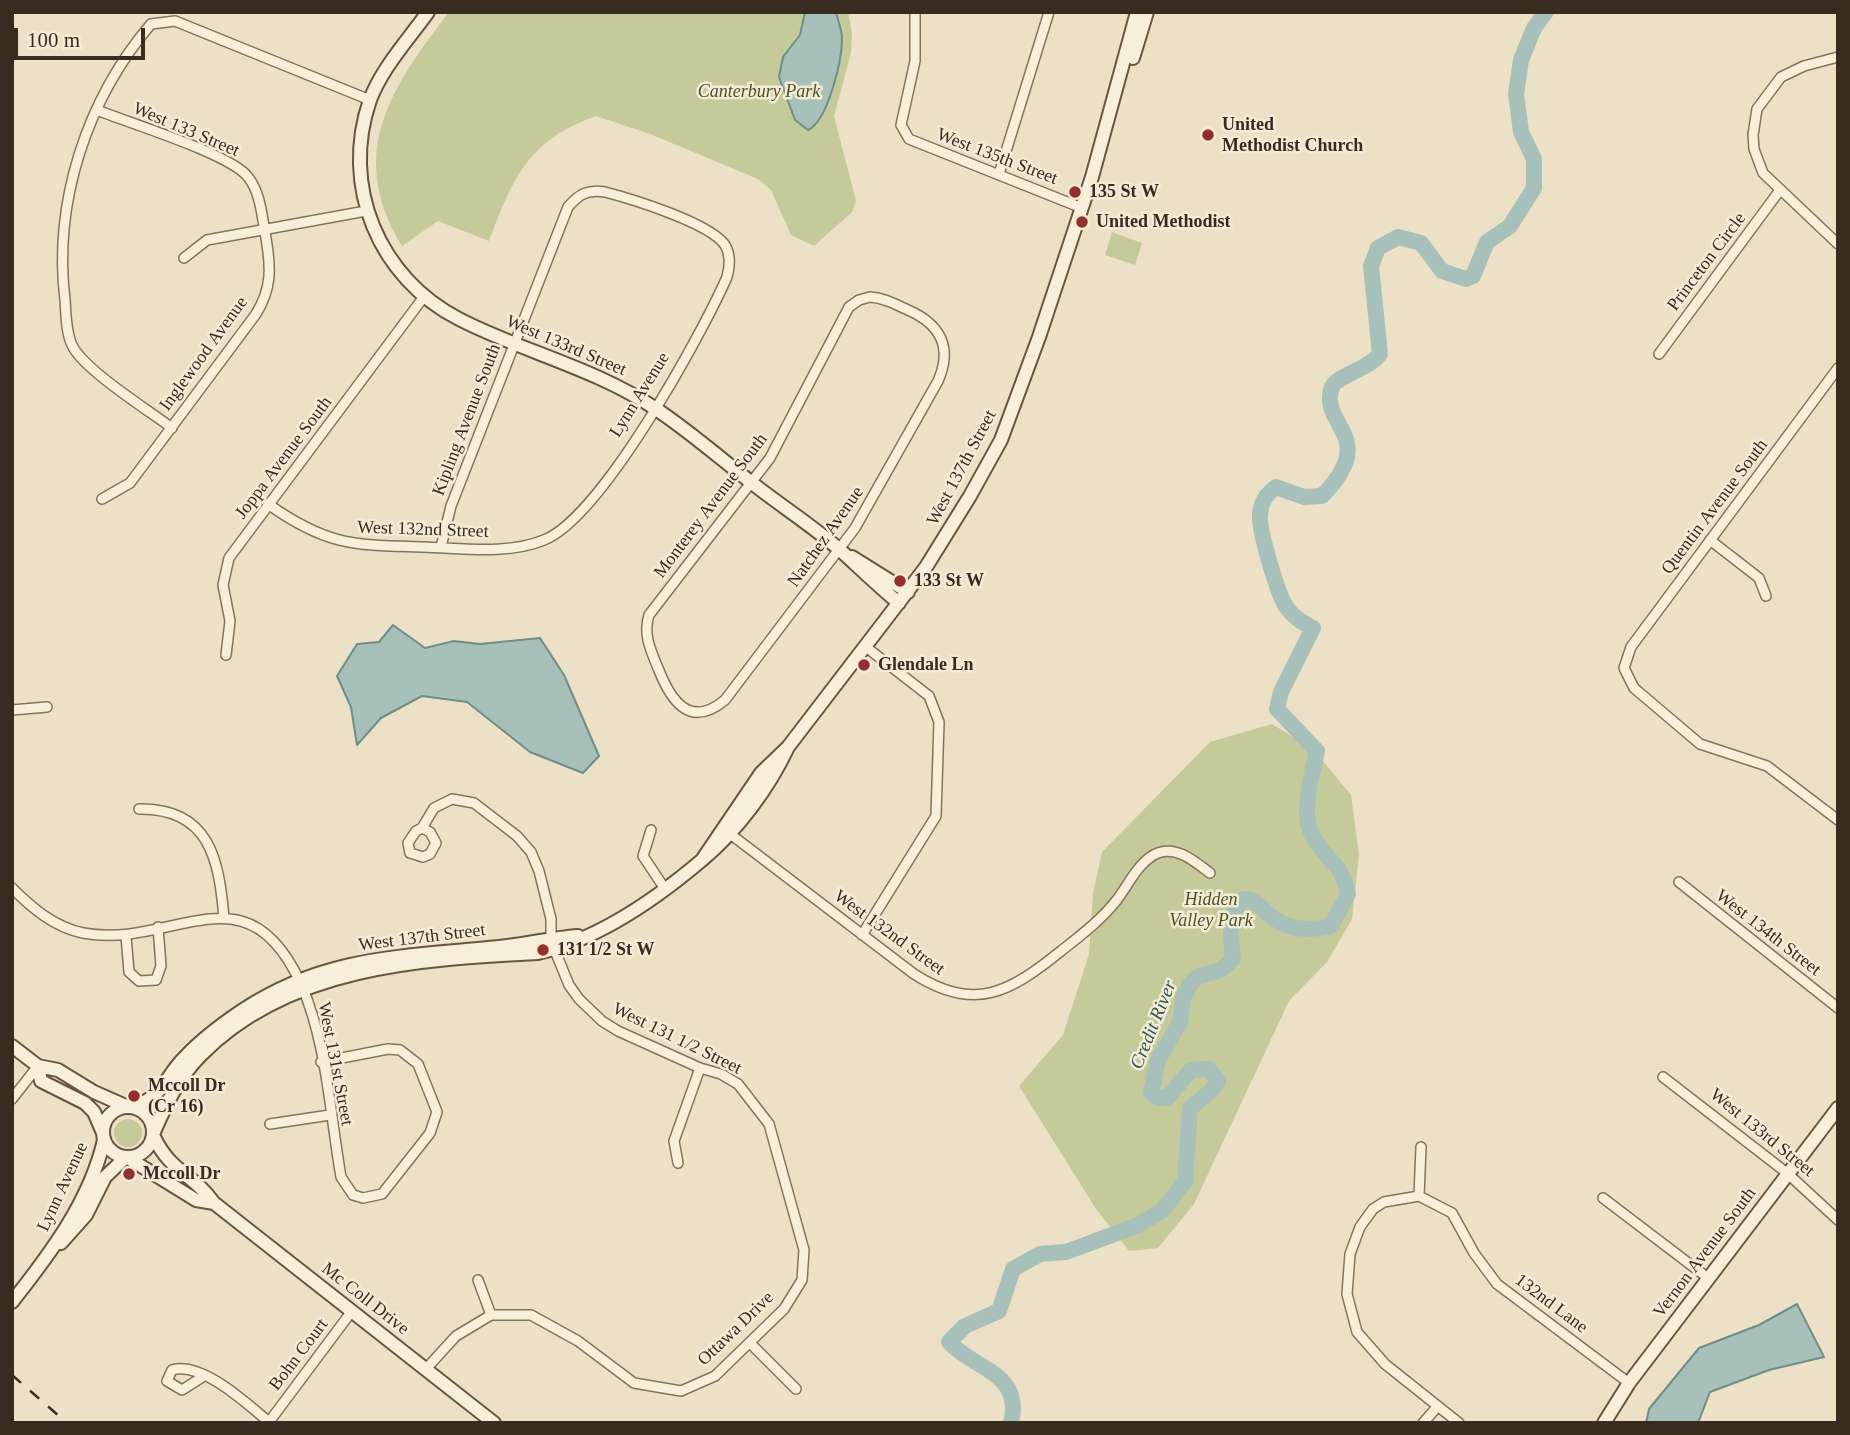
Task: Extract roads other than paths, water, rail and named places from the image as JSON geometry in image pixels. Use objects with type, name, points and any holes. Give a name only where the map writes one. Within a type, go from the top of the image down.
[{"type":"main road","points":[[366,211],[360,149],[370,100],[382,76],[428,12]]},
{"type":"main road","points":[[1118,86],[1138,12]]},
{"type":"main road","points":[[1118,86],[1132,59],[1147,12]]},
{"type":"main road","name":"West 137th Street","points":[[204,1045],[301,986],[392,956],[553,944],[584,935],[635,912],[702,860],[726,830],[761,774],[788,747],[900,603],[971,496],[1001,440],[1082,208],[1118,86]]},
{"type":"main road","name":"West 133rd Street","points":[[366,211],[386,254],[423,298],[461,320],[611,383],[657,409],[840,550],[870,580],[900,603]]},
{"type":"main road","name":"West 133rd Street","points":[[840,550],[878,570],[908,592]]},
{"type":"main road","points":[[103,1137],[110,1115],[155,1098],[182,1060],[204,1045]]},
{"type":"main road","points":[[37,1066],[41,1081],[90,1108],[110,1150],[127,1158],[147,1150],[173,1091],[204,1045]]},
{"type":"main road","points":[[12,1046],[37,1066],[58,1070],[94,1092],[146,1114],[154,1135]]},
{"type":"main road","name":"Vernon Avenue South","points":[[1604,1423],[1629,1383],[1838,1108]]},
{"type":"main road","name":"Mc Coll Drive","points":[[154,1135],[166,1160],[204,1189],[214,1203],[494,1423]]},
{"type":"main road","name":"Lynn Avenue","points":[[54,1249],[97,1166],[103,1137]]},
{"type":"main road","name":"Mc Coll Drive","points":[[127,1158],[196,1200],[214,1203]]},
{"type":"main road","name":"Lynn Avenue","points":[[12,1302],[54,1249],[76,1229],[105,1177],[127,1158]]},
{"type":"street","name":"West 135th Street","points":[[915,12],[915,61],[901,125],[903,132],[917,143],[1082,208]]},
{"type":"street","points":[[999,174],[1049,12]]},
{"type":"street","points":[[172,428],[91,366],[73,347],[61,260],[62,223],[75,168],[97,110],[124,55],[151,24],[174,21],[370,100]]},
{"type":"street","points":[[1838,57],[1804,66],[1782,77],[1757,108],[1754,149],[1763,173],[1801,206],[1838,244]]},
{"type":"street","name":"West 133 Street","points":[[97,110],[239,168],[247,175],[258,197],[264,229]]},
{"type":"street","name":"Lynn Avenue","points":[[545,540],[559,534],[580,514],[657,409],[727,277],[730,257],[726,247],[708,231],[623,197],[593,190],[582,194]]},
{"type":"street","name":"Princeton Circle","points":[[1659,354],[1780,190]]},
{"type":"street","name":"Kipling Avenue South","points":[[441,547],[451,506],[514,342],[568,207],[582,194]]},
{"type":"street","points":[[184,258],[207,240],[366,211]]},
{"type":"street","name":"Inglewood Avenue","points":[[102,499],[130,483],[265,300],[271,275],[264,229]]},
{"type":"street","name":"Monterey Avenue South","points":[[657,667],[646,634],[649,614],[752,483],[779,443],[849,307],[870,297],[881,298],[905,309]]},
{"type":"street","name":"Joppa Avenue South","points":[[226,656],[230,621],[223,585],[229,558],[423,298]]},
{"type":"street","name":"Natchez Avenue","points":[[657,667],[668,693],[682,708],[700,712],[718,706],[840,550],[864,514],[943,369],[944,345],[941,334],[924,317],[905,309]]},
{"type":"street","name":"Quentin Avenue South","points":[[1838,368],[1631,647],[1624,668],[1634,688],[1700,744],[1767,766],[1838,820]]},
{"type":"street","name":"West 132nd Street","points":[[268,505],[308,531],[341,542],[513,548],[545,540]]},
{"type":"street","points":[[1710,540],[1759,578],[1766,596]]},
{"type":"street","points":[[862,935],[936,816],[939,722],[929,696],[866,648]]},
{"type":"street","points":[[12,710],[47,707]]},
{"type":"street","name":"West 131 1/2 Street","points":[[422,828],[426,817],[441,802],[464,799],[474,803],[517,836],[531,852],[539,871],[551,919],[553,944],[569,985],[602,1021],[738,1084],[769,1124],[776,1153]]},
{"type":"street","points":[[139,809],[165,808],[179,814],[205,839],[219,866],[224,918]]},
{"type":"street","points":[[651,830],[643,856],[665,889]]},
{"type":"street","name":"West 132nd Street","points":[[726,830],[933,986],[957,994],[993,994],[1028,977],[1083,934],[1109,909],[1146,860],[1156,853],[1180,853],[1210,873]]},
{"type":"street","name":"West 134th Street","points":[[1679,882],[1838,1008]]},
{"type":"street","name":"West 131st Street","points":[[12,888],[40,915],[82,933],[126,936],[158,927],[224,918],[252,923],[277,943],[301,986],[314,1022],[341,1177],[353,1195],[373,1197],[389,1189],[430,1133],[437,1112],[418,1065],[400,1050],[388,1049],[321,1062]]},
{"type":"street","points":[[126,936],[129,972],[139,981],[156,980],[161,966],[158,927]]},
{"type":"street","points":[[12,1099],[37,1066]]},
{"type":"street","points":[[678,1163],[674,1141],[700,1068]]},
{"type":"street","name":"West 133rd Street","points":[[1663,1077],[1787,1173],[1838,1220]]},
{"type":"street","points":[[270,1124],[330,1115]]},
{"type":"street","points":[[1421,1147],[1419,1196],[1384,1202],[1373,1209],[1353,1240],[1347,1294],[1357,1332],[1385,1364],[1460,1423]]},
{"type":"street","name":"Ottawa Drive","points":[[491,1315],[531,1315],[578,1341],[634,1382],[681,1391],[715,1376],[783,1309],[802,1280],[804,1250],[776,1153]]},
{"type":"street","name":"132nd Lane","points":[[1419,1196],[1452,1213],[1474,1253],[1497,1284],[1629,1383]]},
{"type":"street","points":[[1603,1198],[1708,1278]]},
{"type":"street","points":[[425,1370],[456,1336],[491,1315],[478,1280]]},
{"type":"street","name":"Bohn Court","points":[[204,1376],[227,1388],[269,1422],[352,1311]]},
{"type":"street","points":[[750,1343],[796,1389]]},
{"type":"street","points":[[1423,1423],[1438,1406]]},
{"type":"water","points":[[805,12],[836,12],[842,39],[837,75],[828,103],[822,115],[808,130],[795,120],[779,77],[783,57],[800,35]]},
{"type":"water","points":[[393,625],[425,648],[454,641],[480,644],[540,638],[564,675],[599,756],[583,773],[530,752],[467,702],[422,696],[381,718],[357,745],[351,707],[337,676],[357,644],[379,642]]},
{"type":"water","points":[[1797,1304],[1824,1357],[1769,1370],[1710,1392],[1698,1423],[1646,1423],[1649,1409],[1699,1348],[1759,1325]]},
{"type":"waterway","name":"Credit River","points":[[1011,1423],[1013,1406],[1004,1383],[949,1342],[965,1326],[999,1311],[1013,1269],[1040,1254],[1066,1252],[1136,1226],[1162,1211],[1185,1181],[1190,1108],[1211,1091],[1218,1081],[1209,1069],[1191,1070],[1167,1098],[1158,1098],[1151,1093],[1158,1060],[1180,1022],[1183,999],[1190,984],[1199,976],[1221,970],[1233,959],[1232,920],[1243,899],[1253,901],[1282,923],[1313,929],[1331,926],[1348,894],[1342,875],[1314,839],[1307,819],[1308,796],[1317,751],[1277,709],[1281,692],[1313,628],[1292,614],[1283,601],[1265,547],[1260,522],[1261,509],[1265,498],[1276,487],[1304,497],[1322,496],[1339,475],[1346,459],[1347,445],[1330,401],[1332,387],[1380,354],[1371,266],[1378,248],[1398,237],[1421,243],[1442,271],[1466,279],[1473,276],[1487,242],[1510,226],[1534,188],[1534,159],[1521,132],[1516,94],[1521,60],[1534,28],[1546,12]]},
{"type":"railway","points":[[12,1375],[67,1423]]},
{"type":"place","name":"United Methodist Church","points":[[1208,135]]},
{"type":"place","name":"135 St W","points":[[1075,192]]},
{"type":"place","name":"United Methodist","points":[[1082,222]]},
{"type":"place","name":"133 St W","points":[[900,581]]},
{"type":"place","name":"Glendale Ln","points":[[864,665]]},
{"type":"place","name":"131 1/2 St W","points":[[543,950]]},
{"type":"place","name":"Mccoll Dr (Cr 16)","points":[[134,1096]]},
{"type":"place","name":"Mccoll Dr","points":[[129,1174]]},
{"type":"park label","name":"Canterbury Park","points":[[759,92]]},
{"type":"park label","name":"Hidden Valley Park","points":[[1211,910]]}]
